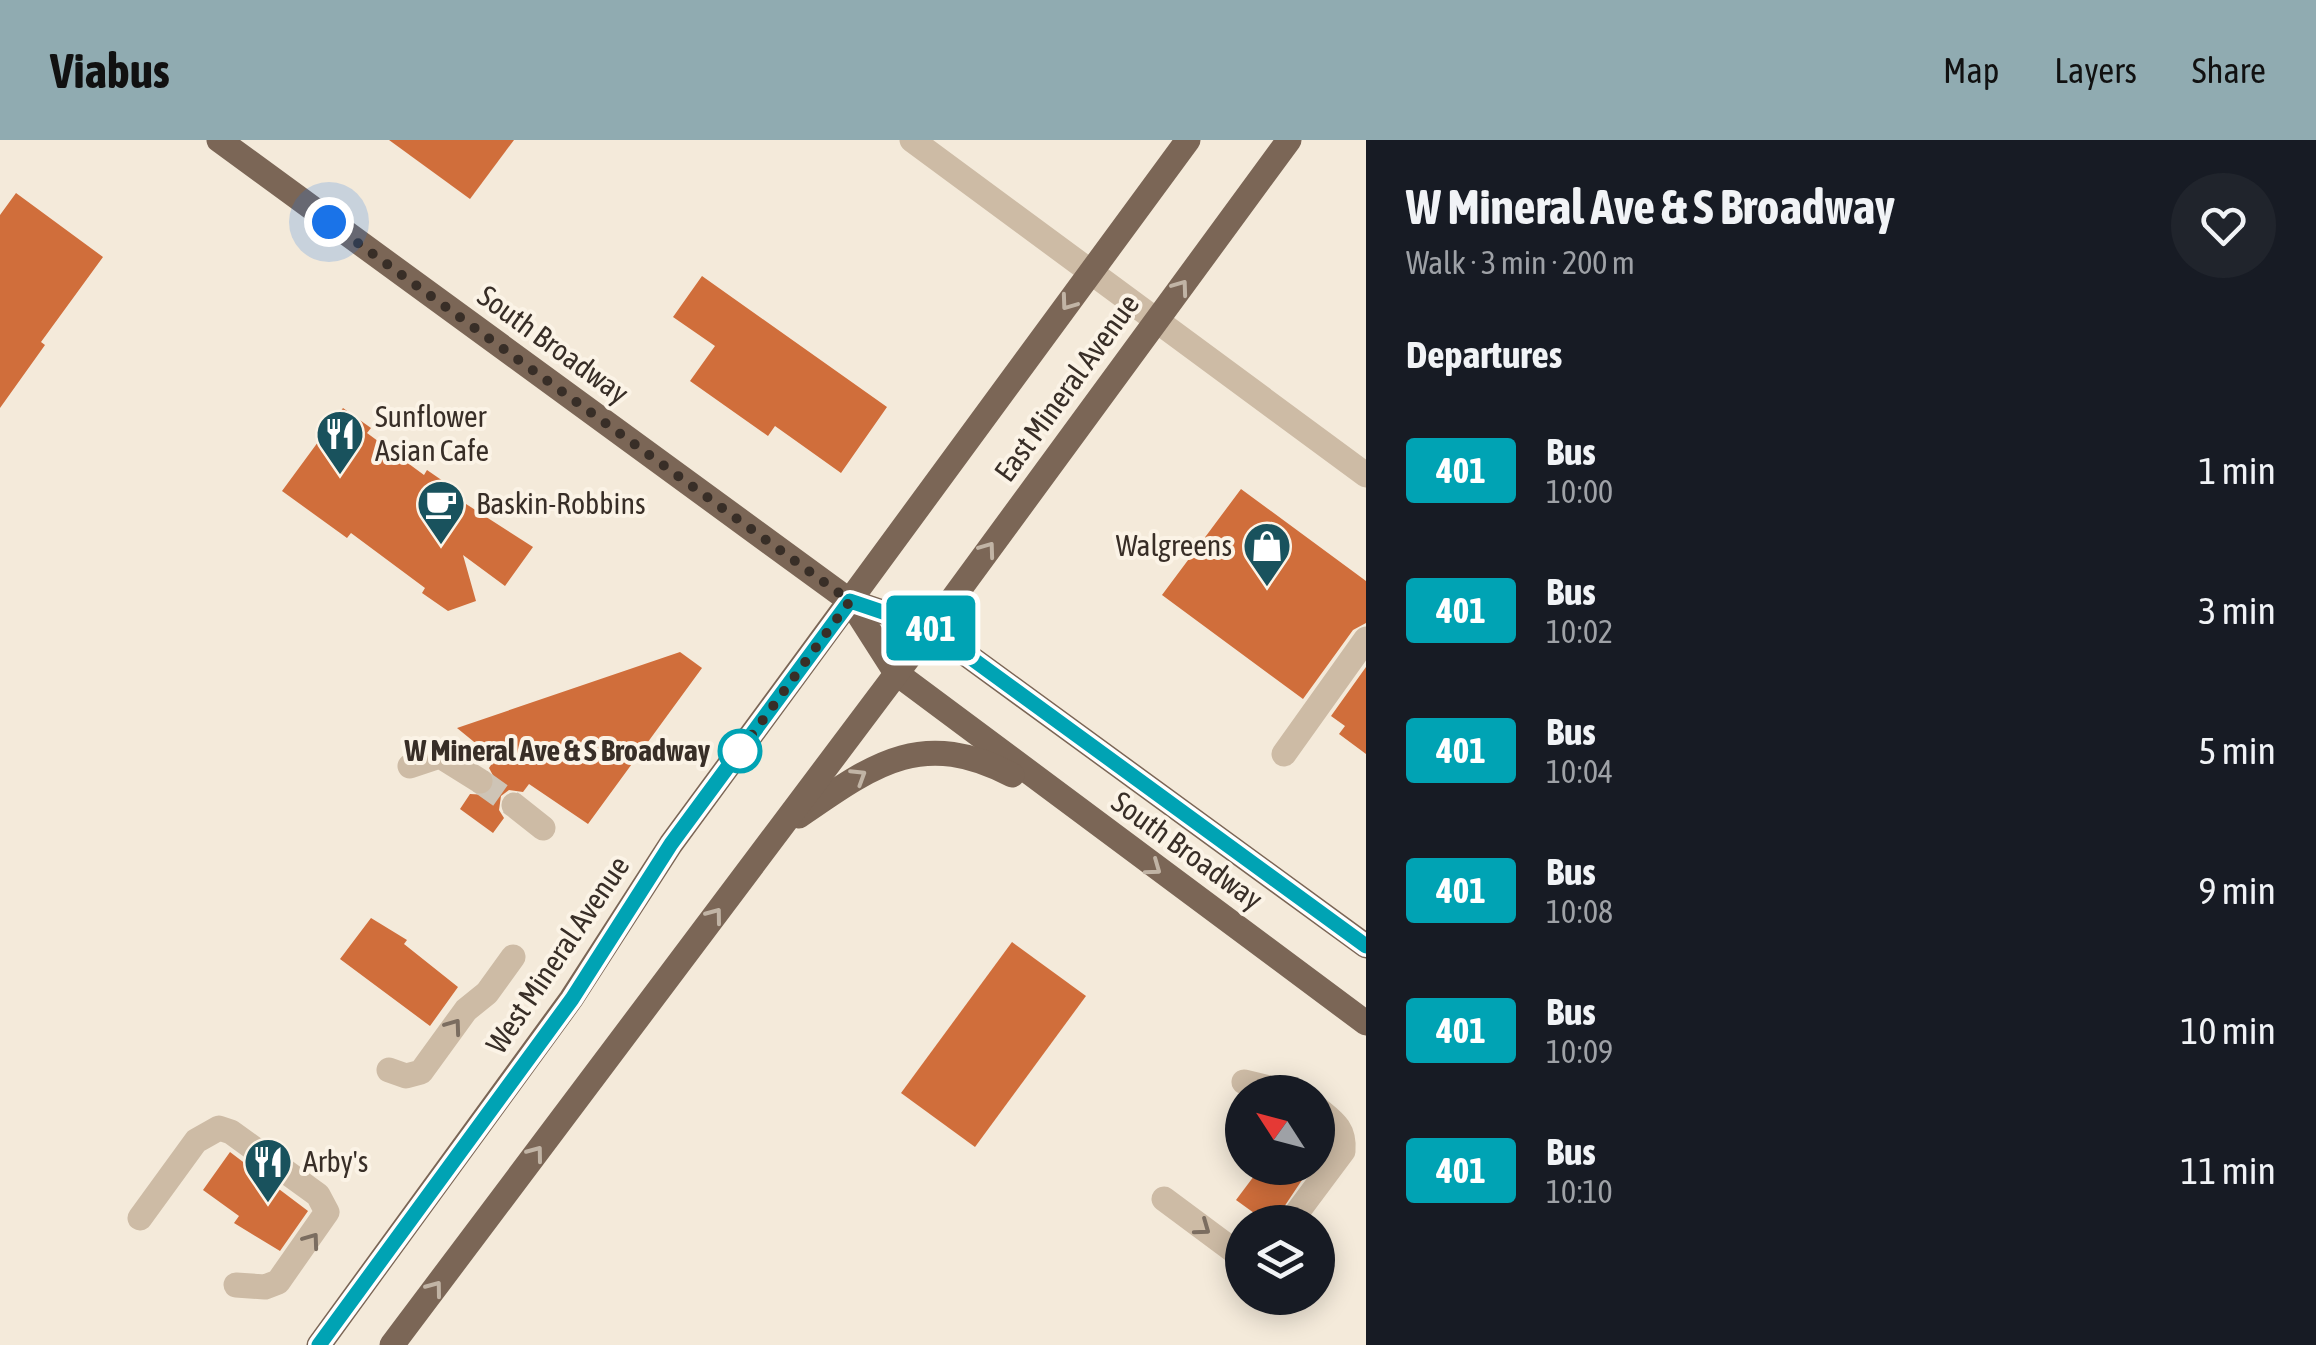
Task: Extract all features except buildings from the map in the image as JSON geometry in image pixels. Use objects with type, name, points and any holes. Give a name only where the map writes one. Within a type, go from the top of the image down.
[{"type":"main road","name":"South Broadway","points":[[219,140],[850,601],[930,628],[1366,946]]},
{"type":"main road","name":"East Mineral Avenue","points":[[850,601],[1188,140]]},
{"type":"main road","name":"East Mineral Avenue","points":[[896,673],[1288,140]]},
{"type":"main road","name":"South Broadway","points":[[850,601],[896,673],[1366,1023]]},
{"type":"main road","name":"West Mineral Avenue","points":[[319,1345],[572,999],[671,844],[850,601]]},
{"type":"main road","points":[[392,1345],[896,673]]},
{"type":"main road","points":[[778,831],[876,765],[926,753],[980,760],[1076,810]]},
{"type":"street","points":[[912,140],[1366,475]]},
{"type":"street","points":[[1284,754],[1366,639]]},
{"type":"street","points":[[410,766],[440,756],[480,781]]},
{"type":"street","points":[[514,805],[543,828]]},
{"type":"street","points":[[389,1070],[406,1076],[421,1072],[466,1010],[487,994],[514,958]]},
{"type":"street","points":[[1335,1122],[1344,1138],[1343,1151],[1335,1162]]},
{"type":"street","points":[[140,1218],[196,1141],[219,1128],[231,1132],[318,1195],[327,1212],[278,1282],[265,1287],[236,1285]]},
{"type":"street","points":[[1164,1199],[1225,1244]]},
{"type":"tunnel","points":[[480,781],[514,805]]},
{"type":"bus line","name":"401","points":[[319,1345],[572,999],[671,844],[850,601],[930,628],[1366,946]]},
{"type":"place","name":"Sunflower Asian Cafe","points":[[340,476]]},
{"type":"place","name":"Baskin-Robbins","points":[[441,546]]},
{"type":"place","name":"Walgreens","points":[[1267,588]]},
{"type":"place","name":"W Mineral Ave & S Broadway","points":[[740,751]]},
{"type":"place","name":"Arby's","points":[[268,1204]]},
{"type":"route","points":[[329,222],[850,601],[732,762],[740,751]]}]
